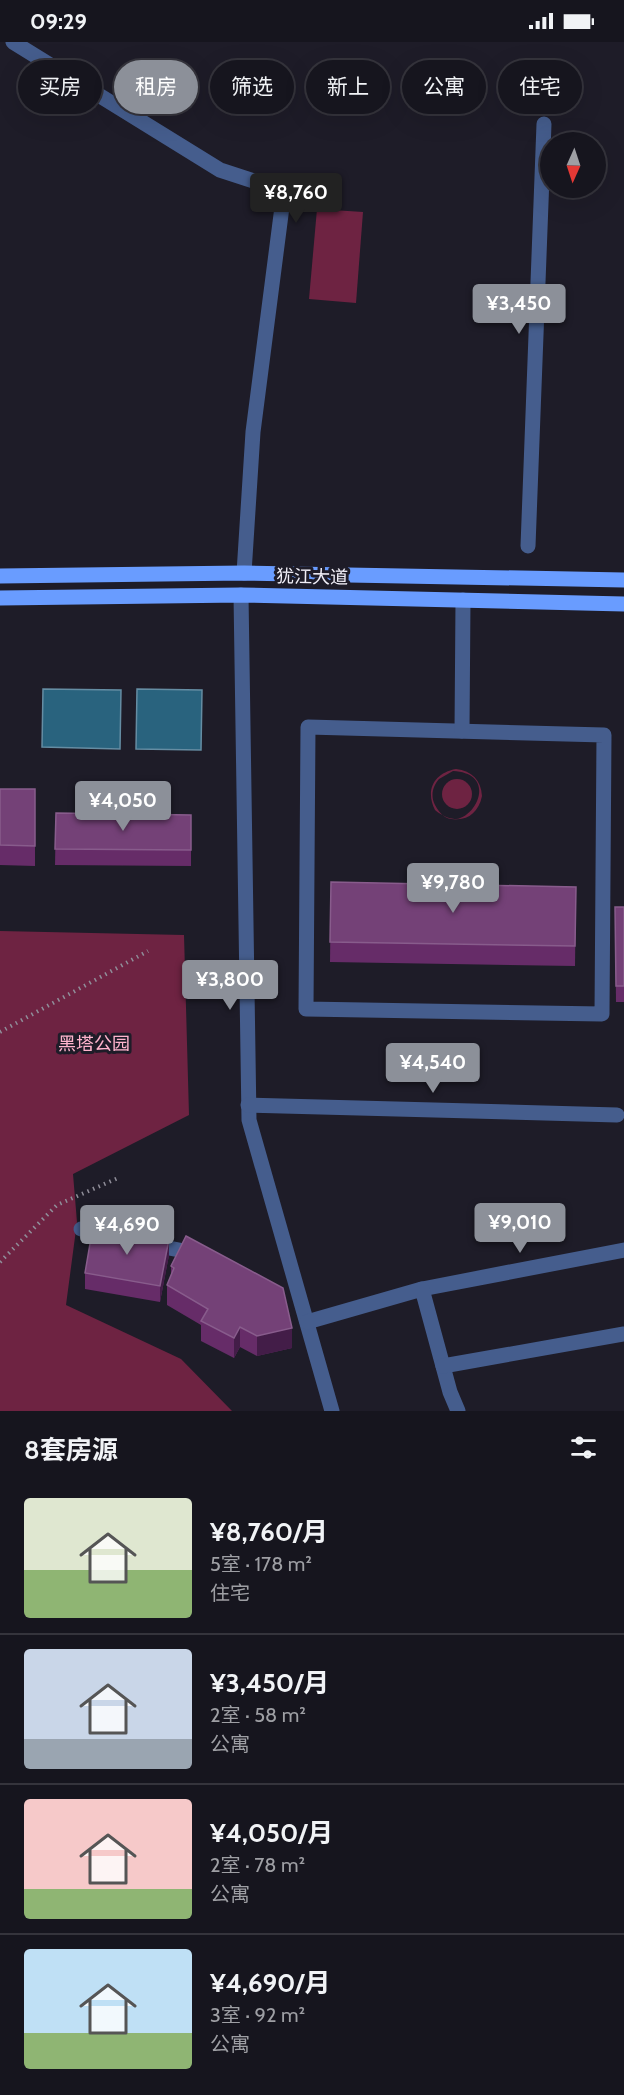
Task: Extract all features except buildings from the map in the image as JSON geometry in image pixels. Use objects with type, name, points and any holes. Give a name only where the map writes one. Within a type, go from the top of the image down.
[{"type":"main road","name":"犹江大道","points":[[0,576],[244,573],[624,580]]},
{"type":"main road","name":"犹江大道","points":[[0,598],[241,595],[624,604]]},
{"type":"street","points":[[13,42],[220,170],[266,185],[282,207],[253,432],[244,573]]},
{"type":"street","points":[[528,546],[544,124]]},
{"type":"street","points":[[241,595],[249,1120],[332,1411]]},
{"type":"street","points":[[462,731],[463,600]]},
{"type":"street","points":[[308,727],[462,731],[604,735],[602,1014],[306,1009],[308,727]]},
{"type":"street","points":[[248,1105],[617,1115]]},
{"type":"street","points":[[81,1229],[189,1252],[208,1263]]},
{"type":"street","points":[[307,1322],[422,1289],[624,1251]]},
{"type":"street","points":[[422,1289],[458,1411]]},
{"type":"street","points":[[283,1297],[302,1305]]},
{"type":"street","points":[[443,1366],[624,1334]]},
{"type":"path","points":[[0,1032],[148,951]]},
{"type":"path","points":[[0,1262],[57,1205],[118,1178]]},
{"type":"green space","points":[[317,209],[363,212],[356,303],[309,299]]},
{"type":"green space","points":[[456,769],[467,772],[475,777],[480,785],[482,796],[470,816],[456,819],[466,815],[474,806],[479,795],[478,784],[470,775],[453,771],[439,779],[433,791],[435,805],[444,816],[435,810],[431,789],[437,778]]},
{"type":"green space","points":[[457,779],[468,783],[472,794],[468,805],[457,809],[446,805],[442,794],[446,783]]},
{"type":"green space","name":"黑塔公园","points":[[0,931],[184,935],[189,1115],[73,1174],[77,1222],[66,1305],[181,1359],[232,1411],[0,1411]]},
{"type":"water","points":[[43,689],[121,690],[120,749],[42,747]]},
{"type":"water","points":[[137,689],[202,690],[201,750],[136,749]]}]
